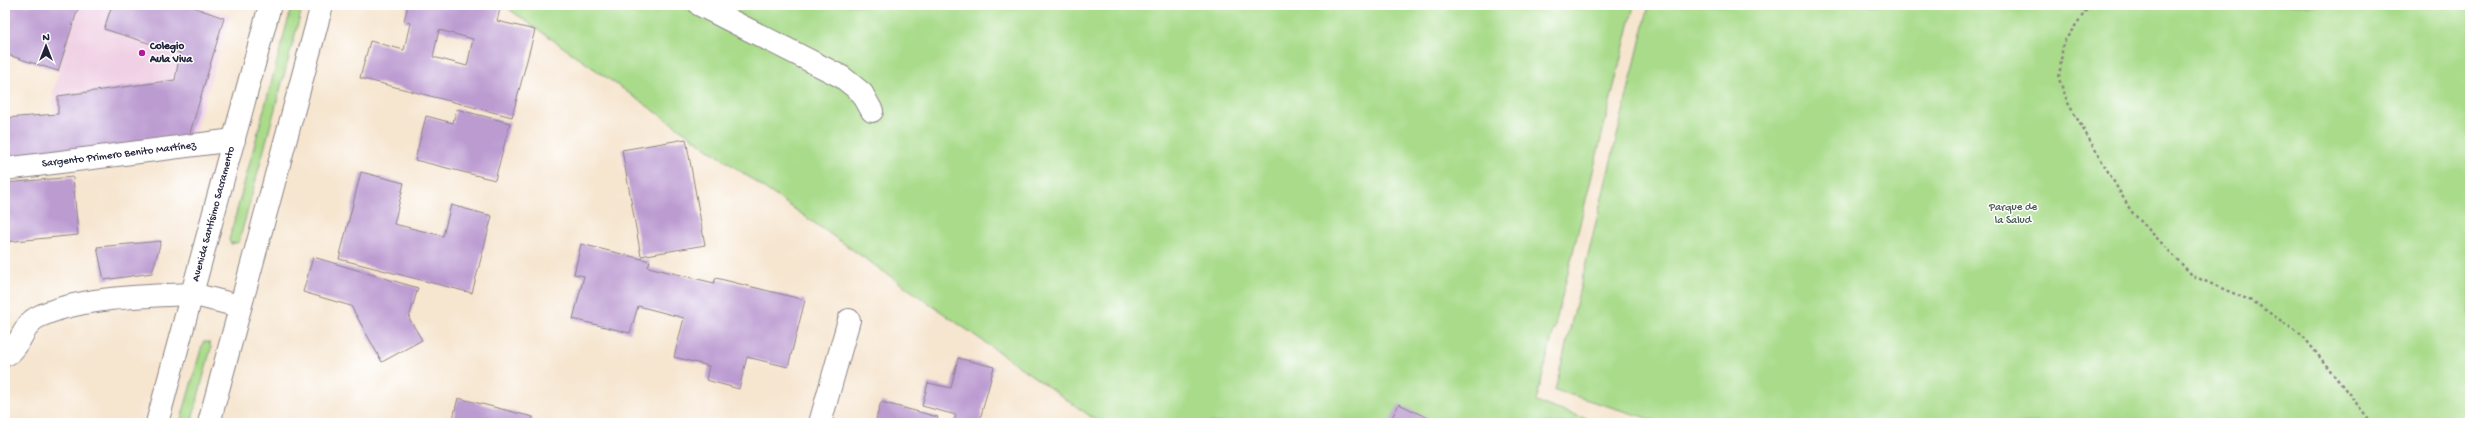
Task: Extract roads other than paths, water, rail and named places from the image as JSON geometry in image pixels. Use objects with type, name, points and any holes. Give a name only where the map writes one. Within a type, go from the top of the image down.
[{"type":"main road","name":"Avenida Santísimo Sacramento","points":[[157,423],[270,5]]},
{"type":"main road","points":[[210,423],[239,306],[322,5]]},
{"type":"main road","points":[[700,5],[842,77],[862,93],[872,111]]},
{"type":"main road","name":"Sargento Primero Benito Martínez","points":[[5,169],[234,140]]},
{"type":"main road","points":[[5,355],[34,319],[64,306],[152,295],[192,294],[239,306]]},
{"type":"main road","points":[[820,423],[849,320]]},
{"type":"place","name":"Colegio Aula Viva","points":[[142,53]]},
{"type":"park label","name":"Parque de la Salud","points":[[2013,214]]}]
